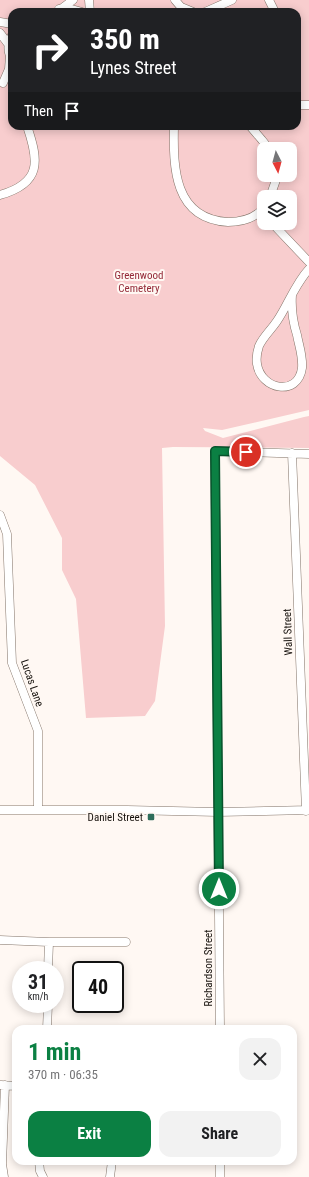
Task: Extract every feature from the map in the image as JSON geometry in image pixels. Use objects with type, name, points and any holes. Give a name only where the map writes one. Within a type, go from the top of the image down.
[{"type":"street","points":[[61,8],[73,0]]},
{"type":"street","points":[[175,0],[183,8]]},
{"type":"street","points":[[214,8],[232,0]]},
{"type":"street","points":[[0,33],[8,44]]},
{"type":"street","points":[[1,84],[8,71]]},
{"type":"street","points":[[0,195],[16,189],[24,184],[33,172],[35,157],[29,130]]},
{"type":"street","points":[[174,130],[174,158],[178,182],[192,208],[209,219],[230,222],[251,218],[257,214]]},
{"type":"street","points":[[253,130],[264,142]]},
{"type":"street","points":[[279,230],[309,262]]},
{"type":"street","points":[[292,295],[292,310],[296,335],[301,349],[302,367],[298,379],[293,384],[280,387],[269,383],[260,374],[256,359],[257,352],[304,274],[309,269]]},
{"type":"street","name":"Richardson Street","points":[[220,1025],[215,451],[292,453]]},
{"type":"street","points":[[292,453],[309,454]]},
{"type":"street","name":"Wall Street","points":[[292,453],[308,811]]},
{"type":"street","name":"Lucas Lane","points":[[0,515],[7,534],[12,663],[38,731],[38,810]]},
{"type":"street","points":[[0,810],[218,812],[308,811]]},
{"type":"street","points":[[0,940],[49,942],[126,942]]},
{"type":"street","points":[[48,961],[49,942]]},
{"type":"street","points":[[47,1025],[48,1013]]},
{"type":"street","points":[[3,1085],[1,1164],[4,1177]]},
{"type":"street","points":[[39,1165],[43,1177]]},
{"type":"street","points":[[110,1177],[112,1165]]},
{"type":"street","points":[[220,1165],[220,1177]]},
{"type":"green space","name":"Greenwood Cemetery","points":[[0,0],[309,0],[309,410],[222,430],[203,428],[205,431],[223,438],[309,416],[309,448],[162,448],[165,626],[155,701],[145,716],[86,718],[76,599],[62,570],[62,538],[35,485],[0,456]]},
{"type":"place","name":"Daniel Street","points":[[151,817]]},
{"type":"route","points":[[219,889],[215,451],[246,452]]}]
